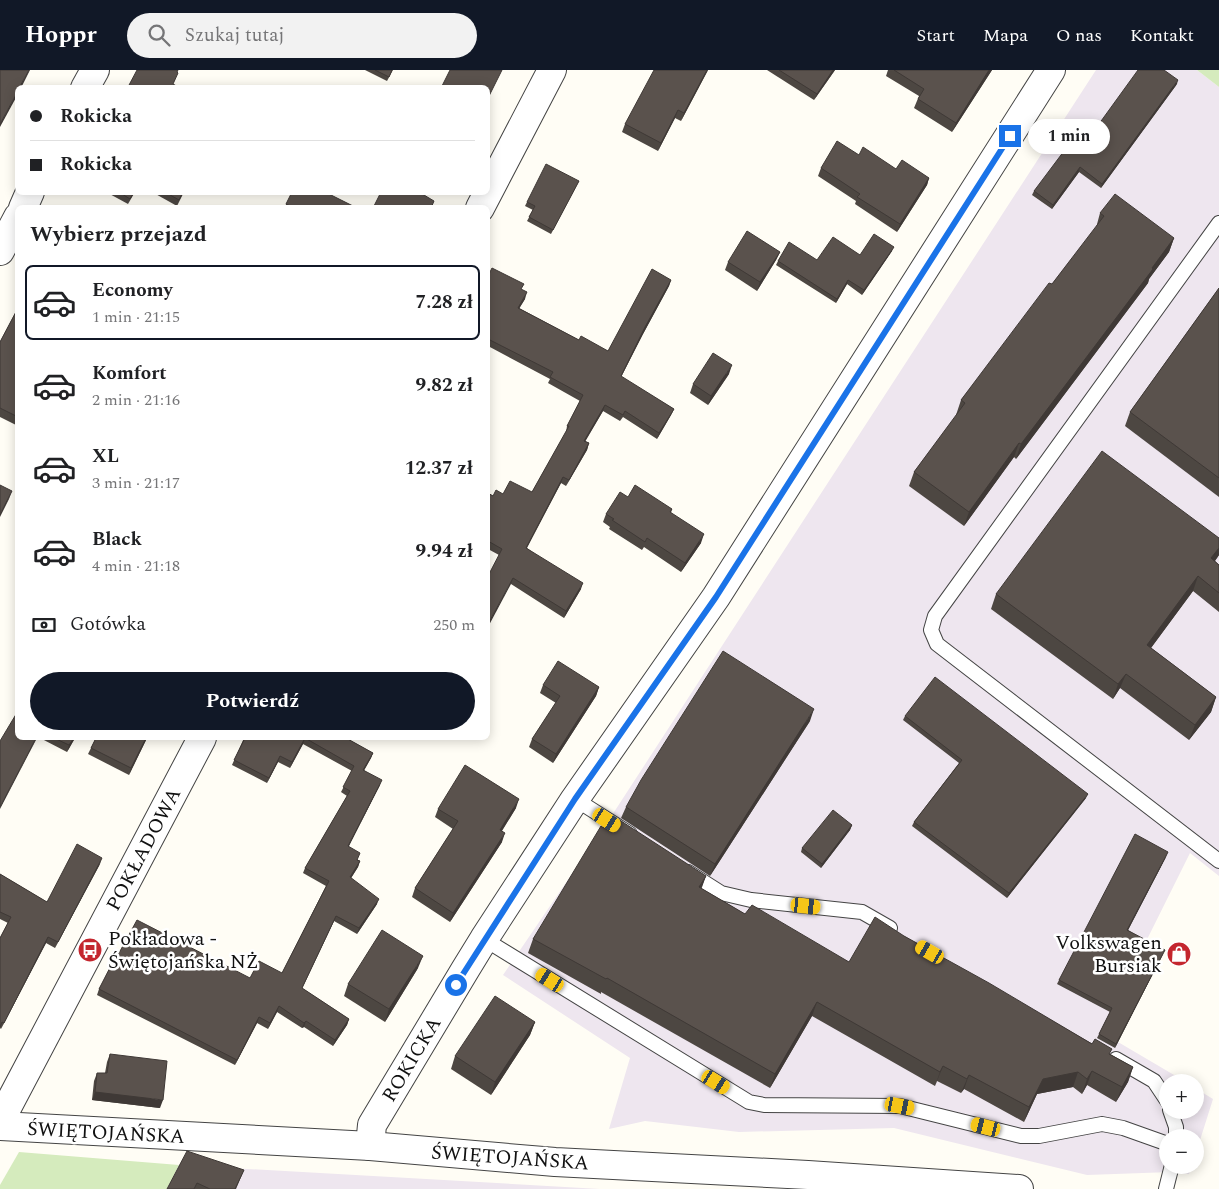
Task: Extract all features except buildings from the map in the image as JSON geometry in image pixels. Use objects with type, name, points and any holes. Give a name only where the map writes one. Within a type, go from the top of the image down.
[{"type":"street","points":[[86,85],[94,70]]},
{"type":"street","points":[[490,189],[552,70]]},
{"type":"street","name":"ROKICKA","points":[[370,1146],[372,1125],[484,939],[575,799],[716,597],[1052,70]]},
{"type":"street","points":[[0,251],[15,223]]},
{"type":"street","name":"POKŁADOWA","points":[[0,1121],[201,740]]},
{"type":"street","name":"ŚWIĘTOJAŃSKA","points":[[0,1126],[370,1146],[555,1162],[808,1175],[1020,1189]]},
{"type":"lane","points":[[1219,223],[935,616],[930,630],[937,644],[1219,860]]},
{"type":"lane","points":[[575,799],[640,840]]},
{"type":"lane","points":[[680,867],[721,893],[751,900],[862,912],[904,937]]},
{"type":"lane","points":[[484,939],[749,1102],[764,1105],[900,1106],[1021,1136],[1039,1136],[1102,1124],[1123,1128],[1159,1141]]},
{"type":"lane","points":[[1102,1051],[1154,1081],[1159,1088]]},
{"type":"lane","points":[[1166,1189],[1170,1174]]},
{"type":"shaded area","points":[[1096,70],[1197,70],[1219,87],[1219,876],[1190,853],[1101,1032],[1172,1074],[1159,1074],[1159,1119],[1204,1119],[1204,1094],[1213,1099],[1204,1129],[1159,1129],[1159,1172],[1087,1175],[894,1128],[739,1132],[645,1121],[609,1129],[630,1058],[503,975],[616,809]]},
{"type":"shaded area","points":[[179,1165],[600,1189],[167,1189]]},
{"type":"green space","points":[[1197,70],[1219,70],[1219,87]]},
{"type":"green space","points":[[19,1152],[179,1165],[167,1189],[0,1189],[0,1185]]},
{"type":"place","name":"Pokładowa - Świętojańska NŻ","points":[[90,950]]},
{"type":"place","name":"Volkswagen Bursiak","points":[[1179,954]]},
{"type":"route","points":[[456,985],[575,799],[716,597],[1010,136]]}]
